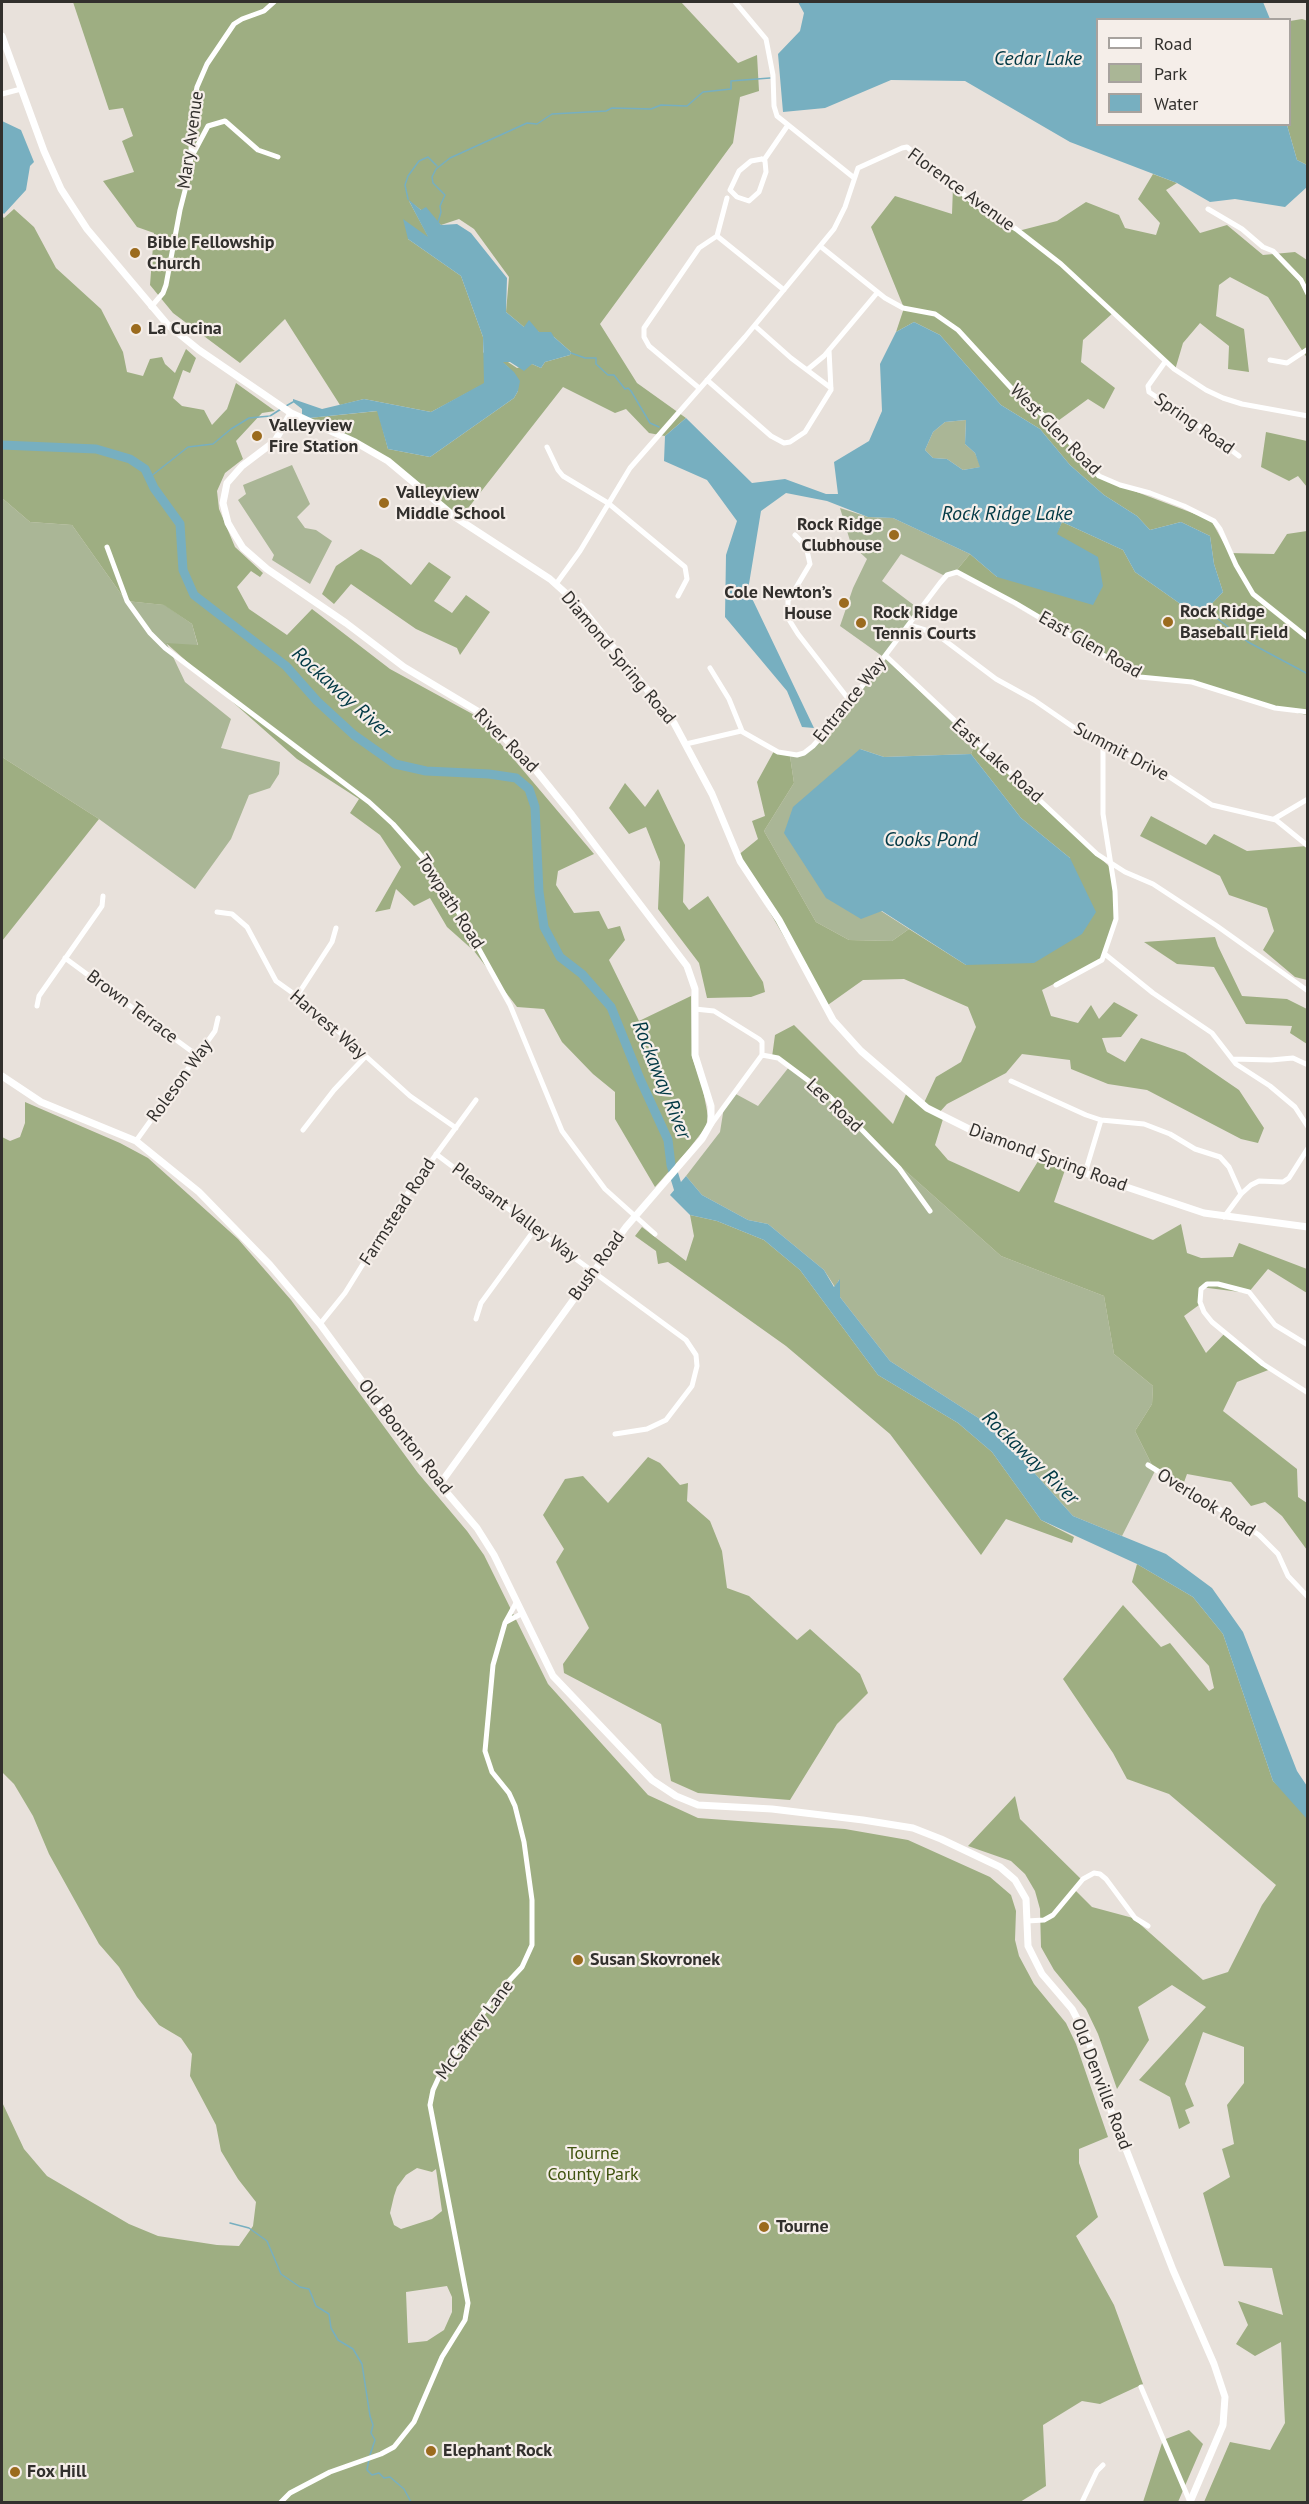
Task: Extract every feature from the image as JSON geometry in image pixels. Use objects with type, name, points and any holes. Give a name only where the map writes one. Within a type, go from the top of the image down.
[{"type":"street","name":"Mary Avenue","points":[[152,307],[166,285],[192,156],[190,148],[193,106],[197,87],[207,64],[234,24],[264,11],[274,2]]},
{"type":"street","points":[[556,584],[641,454],[754,326],[820,246],[840,218],[853,177],[777,116],[766,39],[735,2]]},
{"type":"street","name":"Diamond Spring Road","points":[[2,36],[48,161],[70,203],[94,238],[152,307],[187,341],[288,412],[383,457],[470,528],[556,584],[580,606],[665,710],[686,744],[716,803],[737,855],[779,920],[829,1014],[843,1033],[927,1108],[1001,1145],[1189,1209],[1224,1217],[1308,1227]]},
{"type":"street","points":[[2,94],[21,88]]},
{"type":"street","points":[[192,156],[206,129],[225,121],[258,150],[278,157]]},
{"type":"street","points":[[764,160],[752,161],[739,171],[731,185],[732,193],[743,200],[753,198],[764,182],[766,172],[764,160],[788,125]]},
{"type":"street","name":"Florence Avenue","points":[[853,177],[858,168],[865,164],[891,151],[907,147],[975,204],[1016,229],[1061,264],[1165,362],[1206,390],[1242,404],[1308,416]]},
{"type":"street","points":[[699,388],[649,346],[644,337],[644,328],[699,248],[717,236],[726,198]]},
{"type":"street","points":[[1208,209],[1242,229],[1263,247],[1273,251],[1301,280],[1308,294]]},
{"type":"street","points":[[717,236],[784,290]]},
{"type":"street","name":"West Glen Road","points":[[820,246],[877,293],[903,308],[934,314],[958,330],[1014,391],[1054,425],[1099,476],[1184,506],[1214,521],[1253,594],[1308,638]]},
{"type":"street","points":[[807,370],[829,350],[877,293]]},
{"type":"street","points":[[754,326],[831,388]]},
{"type":"street","points":[[1270,360],[1287,363],[1308,349]]},
{"type":"street","points":[[707,380],[761,429],[784,443],[798,438],[805,432],[824,404],[831,388],[829,350]]},
{"type":"street","name":"Spring Road","points":[[1165,362],[1148,386],[1149,392],[1215,436],[1239,456]]},
{"type":"street","name":"River Road","points":[[288,412],[274,441],[242,466],[227,483],[223,496],[228,523],[243,548],[267,569],[404,667],[474,708],[498,730],[572,815],[682,957],[691,974],[695,989],[695,1055],[709,1097],[712,1118],[708,1130]]},
{"type":"street","points":[[547,447],[563,476],[608,503],[685,567],[687,579],[678,596]]},
{"type":"street","points":[[795,535],[806,546],[810,564],[788,602],[788,618],[850,701]]},
{"type":"street","name":"Towpath Road","points":[[107,547],[128,601],[150,633],[165,648],[369,802],[393,824],[429,865],[476,941],[510,1005],[562,1131],[594,1177],[656,1234]]},
{"type":"street","name":"East Glen Road","points":[[950,574],[957,572],[966,576],[1140,677],[1192,682],[1275,708],[1308,712]]},
{"type":"street","name":"Entrance Way","points":[[742,731],[778,752],[797,755],[813,746],[950,574]]},
{"type":"street","name":"Summit Drive","points":[[909,625],[935,633],[996,679],[1040,704],[1092,740],[1145,761],[1212,805],[1274,819],[1308,846]]},
{"type":"street","name":"East Lake Road","points":[[886,656],[964,732],[1111,864],[1153,884],[1308,991]]},
{"type":"street","points":[[686,744],[733,731],[742,731],[729,699],[710,668]]},
{"type":"street","points":[[1056,985],[1097,964],[1106,955],[1116,919],[1115,891],[1103,813],[1103,744]]},
{"type":"street","points":[[1274,819],[1308,799]]},
{"type":"street","points":[[37,1006],[39,996],[102,906],[103,896]]},
{"type":"street","name":"Harvest Way","points":[[217,912],[232,914],[247,927],[276,981],[309,1004],[410,1096],[456,1128]]},
{"type":"street","points":[[297,996],[332,942],[336,928]]},
{"type":"street","points":[[1106,955],[1153,993],[1210,1032],[1243,1070],[1270,1086],[1295,1107],[1308,1127]]},
{"type":"street","name":"Brown Terrace","points":[[65,958],[198,1056]]},
{"type":"street","points":[[695,1009],[714,1011],[759,1039],[762,1042],[762,1055]]},
{"type":"street","name":"Roleson Way","points":[[136,1141],[215,1031],[218,1018]]},
{"type":"street","name":"Bush Road","points":[[440,1484],[593,1271],[635,1216],[679,1167],[708,1130],[762,1055]]},
{"type":"street","name":"Lee Road","points":[[762,1055],[778,1058],[829,1096],[899,1168],[930,1211]]},
{"type":"street","points":[[303,1130],[334,1090],[365,1057]]},
{"type":"street","points":[[1233,1059],[1293,1058],[1308,1065]]},
{"type":"street","name":"Old Boonton Road","points":[[2,1076],[41,1102],[136,1141],[188,1182],[270,1265],[320,1324],[425,1467],[485,1539],[554,1676],[652,1780],[676,1796],[698,1805],[770,1809]]},
{"type":"street","points":[[1011,1081],[1101,1120],[1144,1124],[1170,1134],[1195,1149],[1220,1156],[1229,1167],[1241,1194]]},
{"type":"street","name":"Farmstead Road","points":[[320,1324],[345,1293],[389,1222],[476,1100]]},
{"type":"street","points":[[1085,1173],[1101,1120]]},
{"type":"street","points":[[1224,1217],[1241,1194],[1259,1181],[1283,1182],[1289,1178],[1307,1149]]},
{"type":"street","name":"Pleasant Valley Way","points":[[436,1154],[686,1340],[696,1355],[697,1366],[692,1386],[666,1420],[647,1429],[615,1434]]},
{"type":"street","points":[[477,1319],[481,1303],[535,1229]]},
{"type":"street","points":[[1308,1345],[1275,1325],[1249,1292],[1218,1284],[1207,1284],[1201,1289],[1199,1295],[1204,1312],[1212,1322],[1263,1364],[1308,1393]]},
{"type":"street","name":"Overlook Road","points":[[1148,1465],[1259,1535],[1278,1554],[1288,1576],[1308,1597]]},
{"type":"street","name":"McCaffrey Lane","points":[[281,2502],[290,2493],[330,2472],[389,2451],[410,2428],[442,2358],[462,2327],[467,2313],[468,2303],[463,2273],[430,2110],[433,2090],[439,2077],[494,1997],[522,1967],[532,1945],[532,1900],[524,1842],[515,1806],[509,1793],[492,1772],[485,1751],[494,1665],[505,1623],[516,1603]]},
{"type":"street","points":[[505,1623],[521,1614]]},
{"type":"street","name":"Old Denville Road","points":[[770,1809],[894,1824],[940,1839],[1000,1867],[1015,1880],[1026,1899],[1029,1946],[1042,1974],[1072,2009],[1088,2039],[1119,2130],[1180,2287],[1221,2383],[1226,2404],[1223,2426],[1190,2502]]},
{"type":"street","points":[[1027,1921],[1044,1920],[1053,1915],[1083,1879],[1094,1873],[1106,1879],[1135,1918],[1148,1926]]},
{"type":"street","points":[[1141,2386],[1190,2502]]},
{"type":"street","points":[[1082,2502],[1103,2465]]},
{"type":"green space","points":[[73,2],[681,2],[738,63],[757,55],[759,91],[740,97],[733,143],[600,324],[637,383],[686,418],[665,436],[649,433],[626,409],[615,413],[563,387],[458,521],[386,459],[302,419],[302,414],[309,418],[378,411],[388,449],[430,457],[514,398],[518,391],[508,367],[502,362],[505,360],[517,368],[532,364],[541,368],[545,362],[570,355],[571,352],[554,337],[524,327],[506,312],[509,277],[474,229],[459,219],[441,225],[409,201],[429,238],[408,239],[461,276],[483,337],[483,352],[487,357],[484,384],[431,412],[364,399],[340,405],[285,319],[240,363],[173,313],[150,285],[154,233],[137,227],[103,181],[134,172],[122,141],[133,136],[123,108],[109,110]]},
{"type":"green space","points":[[1302,19],[1308,21],[1307,165],[1297,160],[1287,126],[1291,126],[1291,21]]},
{"type":"green space","points":[[1153,174],[1177,183],[1166,190],[1200,233],[1227,225],[1263,255],[1295,252],[1307,260],[1307,358],[1268,297],[1230,277],[1219,285],[1216,316],[1244,329],[1249,372],[1228,369],[1229,346],[1200,323],[1183,343],[1175,370],[1114,312],[1083,340],[1081,362],[1115,388],[1104,409],[1088,399],[1051,426],[1105,480],[1211,520],[1229,553],[1274,554],[1287,534],[1307,531],[1307,715],[1261,705],[1201,684],[1139,678],[956,571],[970,554],[997,577],[1056,534],[1062,522],[1123,550],[1135,572],[1199,617],[1223,592],[1214,564],[1210,536],[1181,522],[1150,530],[1137,516],[1104,495],[1070,465],[1040,429],[1001,405],[940,335],[914,322],[896,332],[904,308],[871,227],[895,196],[952,214],[953,187],[1018,231],[1057,221],[1086,202],[1119,215],[1125,228],[1156,235],[1160,223],[1138,199]]},
{"type":"green space","points":[[14,209],[34,227],[56,268],[101,309],[123,352],[127,372],[143,376],[150,359],[162,357],[165,364],[175,373],[186,349],[196,358],[190,373],[183,370],[173,398],[182,406],[204,410],[212,425],[227,409],[236,383],[275,411],[262,413],[236,441],[243,459],[225,473],[217,491],[219,509],[235,547],[263,573],[260,577],[251,571],[237,587],[249,609],[287,635],[312,609],[390,669],[478,717],[594,854],[558,871],[556,885],[574,913],[599,911],[608,929],[620,926],[625,940],[609,960],[639,1021],[691,996],[692,1057],[702,1085],[708,1116],[706,1127],[655,1187],[615,1119],[615,1092],[593,1074],[562,1042],[544,1009],[517,1007],[474,951],[447,927],[430,898],[414,906],[396,889],[390,909],[375,912],[401,867],[380,835],[350,813],[359,799],[297,759],[166,643],[198,645],[192,624],[164,605],[126,601],[72,525],[30,522],[2,498],[2,216],[4,218]]},
{"type":"green space","points":[[966,420],[965,444],[975,453],[981,467],[963,470],[947,459],[933,458],[925,450],[933,432],[945,422]]},
{"type":"green space","points":[[1266,432],[1307,441],[1307,487],[1298,476],[1289,481],[1261,467]]},
{"type":"green space","points":[[292,465],[310,504],[297,517],[305,528],[316,530],[332,541],[310,584],[272,560],[274,555],[238,500],[246,494],[243,485]]},
{"type":"green space","points":[[2,498],[30,522],[72,525],[126,601],[165,605],[192,624],[198,646],[167,644],[185,682],[231,719],[221,748],[280,762],[279,774],[270,788],[249,795],[231,839],[195,889],[99,819],[2,757]]},
{"type":"green space","points":[[840,508],[868,517],[893,518],[970,554],[956,571],[943,575],[901,554],[882,581],[919,609],[883,656],[975,744],[971,754],[884,757],[860,749],[881,911],[909,929],[892,941],[849,940],[816,922],[764,831],[794,783],[790,756],[814,747],[882,656],[840,626],[853,588],[867,559],[851,544]]},
{"type":"green space","points":[[361,549],[380,559],[411,585],[429,562],[451,577],[434,601],[452,613],[466,595],[490,612],[460,655],[457,648],[416,629],[351,584],[334,604],[322,594],[336,566]]},
{"type":"green space","points":[[975,744],[1111,868],[1117,916],[1104,958],[1042,990],[1051,1016],[1078,1023],[1091,1005],[1099,1019],[1114,1002],[1138,1015],[1121,1037],[1102,1038],[1107,1052],[1125,1062],[1141,1038],[1185,1053],[1239,1090],[1264,1128],[1258,1143],[1241,1139],[1147,1090],[1108,1084],[1071,1069],[1070,1060],[1022,1054],[1006,1073],[947,1104],[937,1115],[943,1119],[935,1145],[948,1160],[1019,1192],[1040,1158],[1066,1167],[1054,1202],[1153,1240],[1181,1224],[1187,1253],[1201,1258],[1233,1257],[1239,1243],[1307,1269],[1307,1293],[1268,1269],[1248,1293],[1200,1287],[1199,1305],[1184,1316],[1206,1353],[1226,1332],[1271,1369],[1237,1382],[1223,1411],[1297,1469],[1298,1497],[1307,1503],[1307,1550],[1282,1516],[1265,1502],[1251,1506],[1231,1482],[1187,1474],[1182,1488],[1155,1471],[1135,1431],[1152,1404],[1153,1386],[1114,1354],[1104,1296],[1001,1256],[789,1067],[772,1057],[775,1035],[794,1025],[893,1124],[907,1092],[923,1105],[936,1077],[961,1062],[976,1027],[968,1007],[904,979],[863,980],[825,1007],[737,856],[758,839],[752,821],[765,816],[757,782],[774,751],[790,756],[794,783],[764,831],[816,922],[849,940],[892,941],[909,929],[966,965],[1070,858],[1021,818],[971,754]]},
{"type":"green space","points":[[2,757],[99,819],[2,941]]},
{"type":"green space","points":[[625,783],[645,807],[658,789],[685,845],[683,902],[689,910],[708,896],[763,982],[765,992],[751,997],[707,998],[699,963],[658,909],[660,862],[646,827],[629,834],[609,808]]},
{"type":"green space","points":[[1151,816],[1206,845],[1214,834],[1247,851],[1307,846],[1307,980],[1295,977],[1263,950],[1274,931],[1267,908],[1229,895],[1220,876],[1140,836]]},
{"type":"green space","points":[[1215,937],[1242,996],[1287,999],[1307,1009],[1307,1044],[1290,1033],[1292,1026],[1246,1024],[1214,967],[1177,964],[1144,942]]},
{"type":"green space","points":[[789,1067],[1001,1256],[1104,1296],[1114,1354],[1153,1386],[1152,1404],[1135,1431],[1155,1471],[1122,1536],[1073,1516],[994,1428],[890,1361],[840,1297],[839,1280],[835,1287],[824,1270],[768,1224],[748,1220],[702,1195],[686,1176],[720,1132],[724,1107],[734,1093],[758,1106]]},
{"type":"green space","name":"Tourne County Park","points":[[25,1102],[120,1143],[148,1158],[238,1239],[291,1300],[418,1473],[467,1531],[484,1555],[548,1684],[648,1795],[698,1818],[845,1829],[908,1840],[990,1877],[1011,1895],[1016,1911],[1015,1940],[1019,1956],[1034,1984],[1066,2023],[1076,2044],[1108,2137],[1079,2149],[1079,2163],[1098,2217],[1076,2236],[1114,2305],[1143,2384],[1100,2404],[1082,2401],[1043,2425],[1046,2486],[1020,2502],[2,2502],[2,2102],[24,2149],[47,2176],[129,2224],[158,2236],[239,2246],[253,2226],[256,2202],[238,2179],[221,2151],[216,2125],[190,2076],[192,2054],[181,2038],[159,2025],[137,1997],[119,1967],[99,1944],[49,1854],[33,1816],[14,1784],[2,1772],[2,1137],[10,1141],[20,1137],[25,1123]],"holes":[[[417,2168],[432,2172],[436,2169],[442,2211],[432,2219],[401,2229],[394,2225],[390,2213],[394,2196],[397,2187],[406,2175]],[[447,2286],[452,2297],[452,2312],[444,2330],[427,2341],[408,2343],[406,2292]]]},
{"type":"green space","points":[[690,1215],[717,1221],[764,1240],[800,1270],[878,1375],[958,1423],[992,1452],[1041,1520],[1074,1537],[1072,1543],[1006,1519],[981,1555],[890,1434],[786,1346],[668,1262],[658,1264],[656,1251],[635,1236],[642,1227],[686,1261],[694,1236]]},
{"type":"green space","points":[[648,1457],[660,1463],[680,1485],[688,1483],[687,1501],[710,1521],[722,1551],[727,1588],[749,1596],[797,1640],[810,1629],[860,1674],[868,1693],[837,1724],[790,1800],[698,1793],[671,1781],[661,1724],[564,1673],[563,1664],[589,1628],[556,1562],[564,1549],[543,1515],[565,1479],[583,1476],[608,1503]]},
{"type":"green space","points":[[1137,1564],[1193,1597],[1223,1634],[1273,1781],[1307,1811],[1307,2502],[1204,2502],[1230,2442],[1270,2450],[1285,2423],[1281,2342],[1255,2356],[1236,2344],[1248,2325],[1238,2301],[1283,2315],[1272,2268],[1224,2266],[1203,2193],[1230,2177],[1222,2149],[1234,2144],[1227,2105],[1244,2083],[1244,2047],[1203,2032],[1185,2084],[1194,2106],[1185,2110],[1190,2123],[1179,2129],[1170,2097],[1139,2080],[1206,2007],[1172,1985],[1138,2007],[1149,2040],[1117,2089],[1098,2034],[1086,2009],[1054,1970],[1041,1947],[1040,1909],[1035,1891],[1025,1874],[1011,1861],[968,1846],[1015,1796],[1020,1819],[1083,1881],[1075,1890],[1092,1907],[1133,1918],[1203,1980],[1228,1972],[1262,1905],[1276,1885],[1169,1794],[1127,1779],[1113,1753],[1063,1679],[1123,1605],[1161,1647],[1170,1643],[1209,1691],[1214,1688],[1209,1666],[1132,1582]]},
{"type":"green space","points":[[1189,2430],[1203,2444],[1178,2502],[1143,2502],[1163,2440]]},
{"type":"water","name":"Cedar Lake","points":[[798,2],[1263,2],[1270,18],[1096,18],[1096,126],[1287,126],[1297,160],[1307,165],[1307,187],[1285,207],[1235,199],[1210,202],[1177,183],[1070,142],[965,81],[891,80],[825,108],[783,112],[778,54],[800,31],[804,13]]},
{"type":"water","points":[[2,121],[21,130],[34,162],[30,166],[26,190],[4,214],[2,212]]},
{"type":"water","points":[[408,199],[421,210],[426,207],[441,225],[457,224],[471,233],[507,278],[506,312],[524,327],[529,320],[539,332],[551,332],[571,352],[570,355],[545,362],[541,368],[532,364],[524,371],[510,362],[503,362],[520,381],[514,398],[430,457],[388,449],[377,411],[309,418],[302,414],[302,409],[293,402],[293,399],[322,409],[364,399],[431,412],[484,383],[483,337],[461,276],[408,239],[403,219],[428,237]]},
{"type":"water","name":"Rock Ridge Lake","points":[[914,322],[940,335],[1001,405],[1040,429],[1070,465],[1104,495],[1137,516],[1150,530],[1181,522],[1210,536],[1214,564],[1223,592],[1199,617],[1135,572],[1123,550],[1062,522],[1057,534],[1098,557],[1103,586],[1093,605],[997,577],[970,554],[893,518],[868,517],[827,501],[786,493],[761,511],[748,590],[814,728],[802,727],[787,691],[725,617],[726,555],[737,521],[707,480],[664,461],[665,436],[686,418],[752,483],[785,479],[826,494],[838,494],[834,462],[869,441],[882,411],[880,364],[896,332]],"holes":[[[966,420],[965,444],[975,453],[980,467],[963,470],[947,459],[933,458],[925,450],[933,432],[945,422]]]},
{"type":"water","name":"Cooks Pond","points":[[860,749],[884,757],[971,754],[1021,818],[1070,858],[1096,912],[1082,934],[1034,963],[966,965],[882,911],[861,919],[826,898],[784,833],[793,807]]},
{"type":"water","points":[[686,1176],[702,1195],[748,1220],[768,1224],[824,1270],[834,1287],[840,1279],[840,1297],[890,1361],[994,1428],[1073,1516],[1166,1554],[1212,1588],[1243,1632],[1297,1771],[1307,1786],[1307,1819],[1273,1781],[1223,1634],[1193,1597],[1137,1564],[1041,1520],[992,1452],[958,1423],[878,1375],[800,1270],[764,1240],[717,1221],[690,1215],[670,1195]]},
{"type":"waterway","points":[[438,222],[440,206],[445,195],[433,183],[432,177],[436,169],[450,158],[527,123],[537,124],[552,114],[606,111],[612,108],[651,109],[661,105],[687,106],[703,92],[731,89],[731,81],[770,78]]},
{"type":"waterway","points":[[408,199],[405,185],[408,176],[419,161],[428,157],[437,166]]},
{"type":"waterway","points":[[571,353],[585,358],[596,358],[596,364],[608,375],[614,375],[625,389],[628,388],[650,423],[659,427]]},
{"type":"waterway","points":[[286,406],[293,402]]},
{"type":"waterway","points":[[150,477],[188,447],[213,444],[249,418],[270,416],[281,409]]},
{"type":"waterway","name":"Rockaway River","points":[[2,445],[96,449],[130,459],[145,469],[154,488],[180,524],[183,570],[194,595],[286,666],[317,701],[354,735],[395,764],[426,771],[489,774],[516,778],[529,789],[535,807],[539,892],[544,927],[560,957],[582,974],[611,1007],[668,1140],[671,1165],[679,1191],[684,1195]]},
{"type":"waterway","points":[[1206,610],[1248,642],[1308,674]]},
{"type":"waterway","points":[[230,2223],[249,2228],[267,2241],[281,2274],[300,2287],[309,2289],[316,2306],[329,2314],[331,2328],[338,2340],[353,2349],[362,2364],[373,2425],[371,2433],[375,2440],[370,2455]]},
{"type":"waterway","points":[[369,2459],[367,2470],[372,2475],[379,2473],[384,2478],[390,2477],[404,2489],[411,2502]]},
{"type":"place","name":"Bible Fellowship Church","points":[[135,253]]},
{"type":"place","name":"La Cucina","points":[[136,329]]},
{"type":"place","name":"Valleyview Fire Station","points":[[257,436]]},
{"type":"place","name":"Valleyview Middle School","points":[[384,503]]},
{"type":"place","name":"Rock Ridge Clubhouse","points":[[894,535]]},
{"type":"place","name":"Cole Newton’s House","points":[[844,603]]},
{"type":"place","name":"Rock Ridge Baseball Field","points":[[1168,622]]},
{"type":"place","name":"Rock Ridge Tennis Courts","points":[[861,623]]},
{"type":"place","name":"Susan Skovronek","points":[[578,1960]]},
{"type":"place","name":"Tourne","points":[[764,2227]]},
{"type":"place","name":"Elephant Rock","points":[[431,2451]]},
{"type":"place","name":"Fox Hill","points":[[15,2472]]}]
